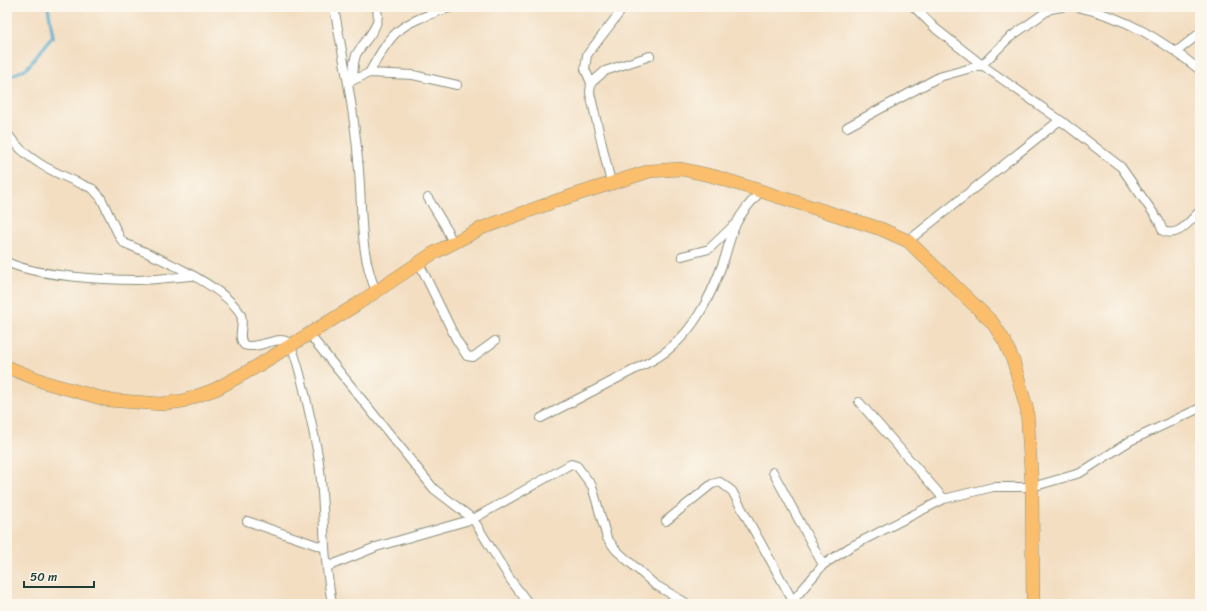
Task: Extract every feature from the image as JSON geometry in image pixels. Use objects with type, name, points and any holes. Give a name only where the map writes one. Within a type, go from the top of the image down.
[{"type":"main road","points":[[7,367],[48,383],[108,400],[143,404],[172,404],[216,389],[292,346],[419,263],[453,242],[482,228],[611,182],[650,171],[681,169],[713,176],[881,228],[908,241],[992,322],[1005,342],[1016,370],[1027,410],[1032,487],[1034,604]]},
{"type":"street","points":[[334,7],[344,64],[352,81]]},
{"type":"street","points":[[376,7],[378,17],[376,24],[356,56],[352,81],[364,254],[369,275],[376,291]]},
{"type":"street","points":[[369,73],[390,40],[398,31],[407,25],[452,7]]},
{"type":"street","points":[[611,182],[590,93],[591,83],[585,69],[587,55],[624,7]]},
{"type":"street","points":[[914,7],[936,29],[982,65],[1060,120],[1121,167],[1159,221],[1163,231],[1170,233],[1178,232],[1200,211]]},
{"type":"street","points":[[846,127],[939,77],[982,65],[1009,38],[1049,8],[1062,7]]},
{"type":"street","points":[[1078,7],[1106,15],[1148,33],[1200,70]]},
{"type":"street","points":[[1176,52],[1200,33]]},
{"type":"street","points":[[591,83],[605,71],[650,56]]},
{"type":"street","points":[[352,81],[369,73],[413,75],[458,85]]},
{"type":"street","points":[[908,241],[1060,120]]},
{"type":"street","points":[[7,133],[15,145],[26,156],[93,189],[101,198],[116,232],[124,243],[175,265],[230,300],[241,314],[242,322],[240,338],[244,345],[250,347],[257,346],[278,339],[287,341],[292,346],[302,379],[317,451],[325,548],[332,604]]},
{"type":"street","points":[[541,418],[667,353],[679,341],[696,320],[707,302],[736,224],[744,210],[762,190]]},
{"type":"street","points":[[428,198],[453,242]]},
{"type":"street","points":[[682,256],[709,249],[736,224]]},
{"type":"street","points":[[7,262],[16,267],[61,275],[137,280],[192,276]]},
{"type":"street","points":[[419,263],[456,339],[467,356],[473,357],[495,341]]},
{"type":"street","points":[[309,334],[434,489],[473,519],[510,579],[529,604]]},
{"type":"street","points":[[859,402],[944,499]]},
{"type":"street","points":[[666,521],[712,484],[720,482],[727,485],[732,491],[791,602],[823,566],[850,548],[944,499],[993,487],[1032,487],[1080,472],[1130,441],[1200,408]]},
{"type":"street","points":[[327,567],[376,548],[473,519],[568,465],[574,465],[592,486],[607,538],[616,550],[654,584],[688,604]]},
{"type":"street","points":[[773,472],[823,566]]},
{"type":"street","points":[[247,521],[325,548]]},
{"type":"waterway","points":[[7,78],[27,68],[53,36],[48,7]]}]
